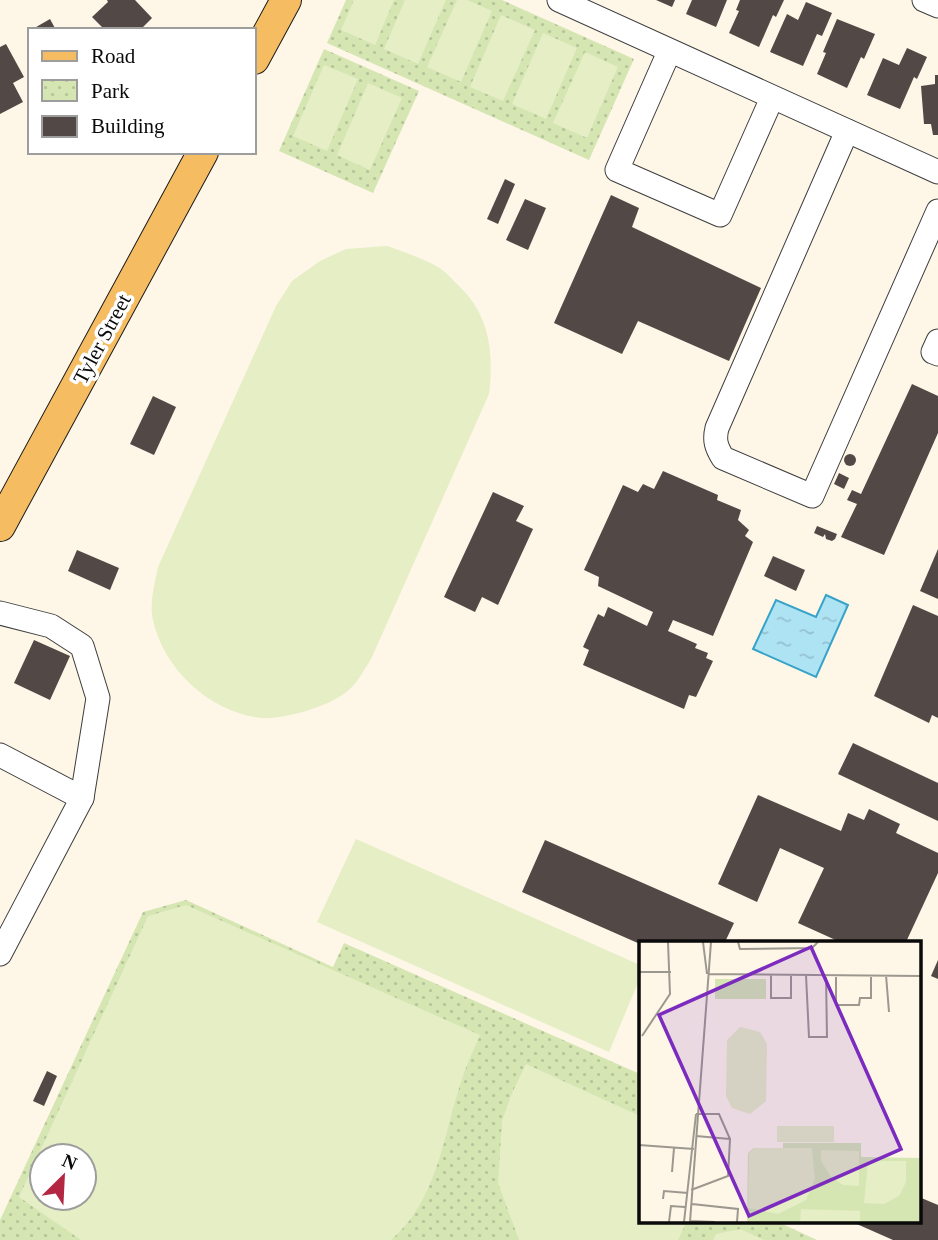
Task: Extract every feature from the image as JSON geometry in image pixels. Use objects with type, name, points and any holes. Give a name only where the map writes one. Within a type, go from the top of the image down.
[{"type":"main road","points":[[256,55],[286,0]]},
{"type":"main road","name":"Tyler Street","points":[[0,526],[202,154]]},
{"type":"street","points":[[559,0],[938,172]]},
{"type":"street","points":[[924,0],[938,6]]},
{"type":"street","points":[[669,52],[617,170],[720,215],[772,98]]},
{"type":"street","points":[[847,131],[717,428],[717,449],[723,458],[812,496],[938,211]]},
{"type":"street","points":[[938,341],[933,352],[938,354]]},
{"type":"street","points":[[0,613],[51,626],[82,646],[98,698],[82,798],[0,954]]},
{"type":"street","points":[[0,755],[82,798]]},
{"type":"green space","points":[[346,0],[502,0],[634,59],[589,160],[327,43]]},
{"type":"green space","points":[[354,0],[394,0],[375,45],[341,30]]},
{"type":"green space","points":[[405,0],[446,0],[418,64],[384,49]]},
{"type":"green space","points":[[457,0],[467,0],[492,11],[461,82],[427,67]]},
{"type":"green space","points":[[501,15],[535,30],[503,101],[470,87]]},
{"type":"green space","points":[[543,33],[577,48],[546,119],[512,104]]},
{"type":"green space","points":[[324,49],[419,91],[373,193],[279,151]]},
{"type":"green space","points":[[585,52],[618,67],[587,138],[553,123]]},
{"type":"green space","points":[[324,65],[358,79],[327,151],[293,136]]},
{"type":"green space","points":[[368,83],[402,98],[370,170],[337,155]]},
{"type":"green space","points":[[387,246],[438,267],[469,297],[483,322],[490,349],[489,394],[372,657],[357,681],[335,700],[303,712],[266,718],[242,714],[207,698],[167,656],[152,613],[158,567],[276,306],[292,281],[320,261],[346,249]]},
{"type":"green space","points":[[356,839],[639,965],[639,980],[609,1052],[317,922]]},
{"type":"green space","points":[[186,900],[333,967],[344,943],[639,1074],[639,1222],[778,1222],[817,1240],[0,1240],[0,1220],[28,1160],[28,1212],[98,1212],[98,1142],[36,1142],[143,912]]},
{"type":"green space","points":[[186,905],[480,1035],[462,1079],[443,1148],[428,1188],[406,1225],[391,1240],[81,1240],[41,1212],[98,1212],[98,1142],[44,1142],[148,916]]},
{"type":"green space","points":[[526,1064],[639,1116],[639,1222],[687,1222],[678,1240],[519,1240],[498,1183],[502,1121]]},
{"type":"green space","points":[[28,1177],[28,1203],[19,1197]]},
{"type":"green space","points":[[740,1229],[764,1240],[713,1240],[716,1234]]},
{"type":"water","points":[[826,595],[848,605],[816,677],[753,649],[776,600],[816,617]]},
{"type":"building","points":[[107,0],[135,0],[152,18],[142,28],[103,28],[92,17]]},
{"type":"building","points":[[656,0],[675,0],[672,7]]},
{"type":"building","points":[[692,0],[727,0],[716,27],[686,14]]},
{"type":"building","points":[[740,0],[784,0],[776,17],[773,15],[759,47],[729,33],[739,11],[736,10]]},
{"type":"building","points":[[806,2],[832,13],[822,36],[817,34],[803,66],[770,52],[787,14],[798,20]]},
{"type":"building","points":[[50,19],[55,28],[34,28]]},
{"type":"building","points":[[837,19],[875,34],[847,88],[817,74]]},
{"type":"building","points":[[6,44],[24,77],[13,83],[23,102],[0,114],[0,47]]},
{"type":"building","points":[[907,48],[927,57],[917,79],[914,77],[900,109],[867,95],[883,58],[899,65]]},
{"type":"building","points":[[935,75],[938,75],[938,135],[933,135],[931,124],[924,124],[921,86],[935,84]]},
{"type":"building","points":[[505,179],[515,184],[498,224],[487,219]]},
{"type":"building","points":[[611,195],[639,208],[632,227],[761,288],[729,361],[638,321],[622,354],[554,323]]},
{"type":"building","points":[[525,199],[546,208],[528,250],[506,240]]},
{"type":"building","points":[[912,384],[938,396],[938,433],[884,555],[841,537],[857,504],[847,500],[852,490],[861,494]]},
{"type":"building","points":[[153,396],[176,407],[154,455],[130,444]]},
{"type":"building","points":[[845,455],[855,455],[855,465],[845,465]]},
{"type":"building","points":[[663,471],[718,495],[717,500],[741,510],[738,520],[749,530],[745,536],[753,542],[713,636],[673,620],[668,631],[697,644],[695,648],[708,653],[706,658],[713,661],[696,697],[689,695],[684,709],[583,665],[589,650],[583,647],[598,614],[604,617],[608,607],[647,626],[653,612],[598,586],[599,577],[584,570],[623,485],[638,492],[643,484],[654,489]]},
{"type":"building","points":[[839,473],[849,478],[844,489],[834,484]]},
{"type":"building","points":[[493,492],[524,506],[516,521],[533,529],[498,605],[482,597],[475,612],[444,597]]},
{"type":"building","points":[[817,526],[837,534],[835,539],[832,541],[826,539],[825,534],[823,537],[814,533]]},
{"type":"building","points":[[938,549],[938,599],[920,591]]},
{"type":"building","points":[[77,550],[119,568],[110,590],[68,571]]},
{"type":"building","points":[[773,556],[805,570],[796,591],[764,576]]},
{"type":"building","points":[[913,605],[938,616],[938,718],[932,715],[929,723],[874,696]]},
{"type":"building","points":[[34,640],[70,656],[50,700],[14,683]]},
{"type":"building","points":[[853,743],[938,783],[938,821],[838,774]]},
{"type":"building","points":[[758,795],[841,831],[848,813],[864,820],[869,809],[900,824],[896,833],[938,853],[938,873],[906,941],[838,941],[798,923],[824,868],[780,848],[757,902],[718,884]]},
{"type":"building","points":[[545,840],[734,923],[725,941],[639,941],[639,944],[522,892]]},
{"type":"building","points":[[938,960],[938,979],[931,976]]},
{"type":"building","points":[[47,1071],[57,1076],[44,1106],[33,1101]]},
{"type":"building","points":[[920,1197],[938,1205],[938,1240],[893,1240],[852,1222],[920,1222]]}]
